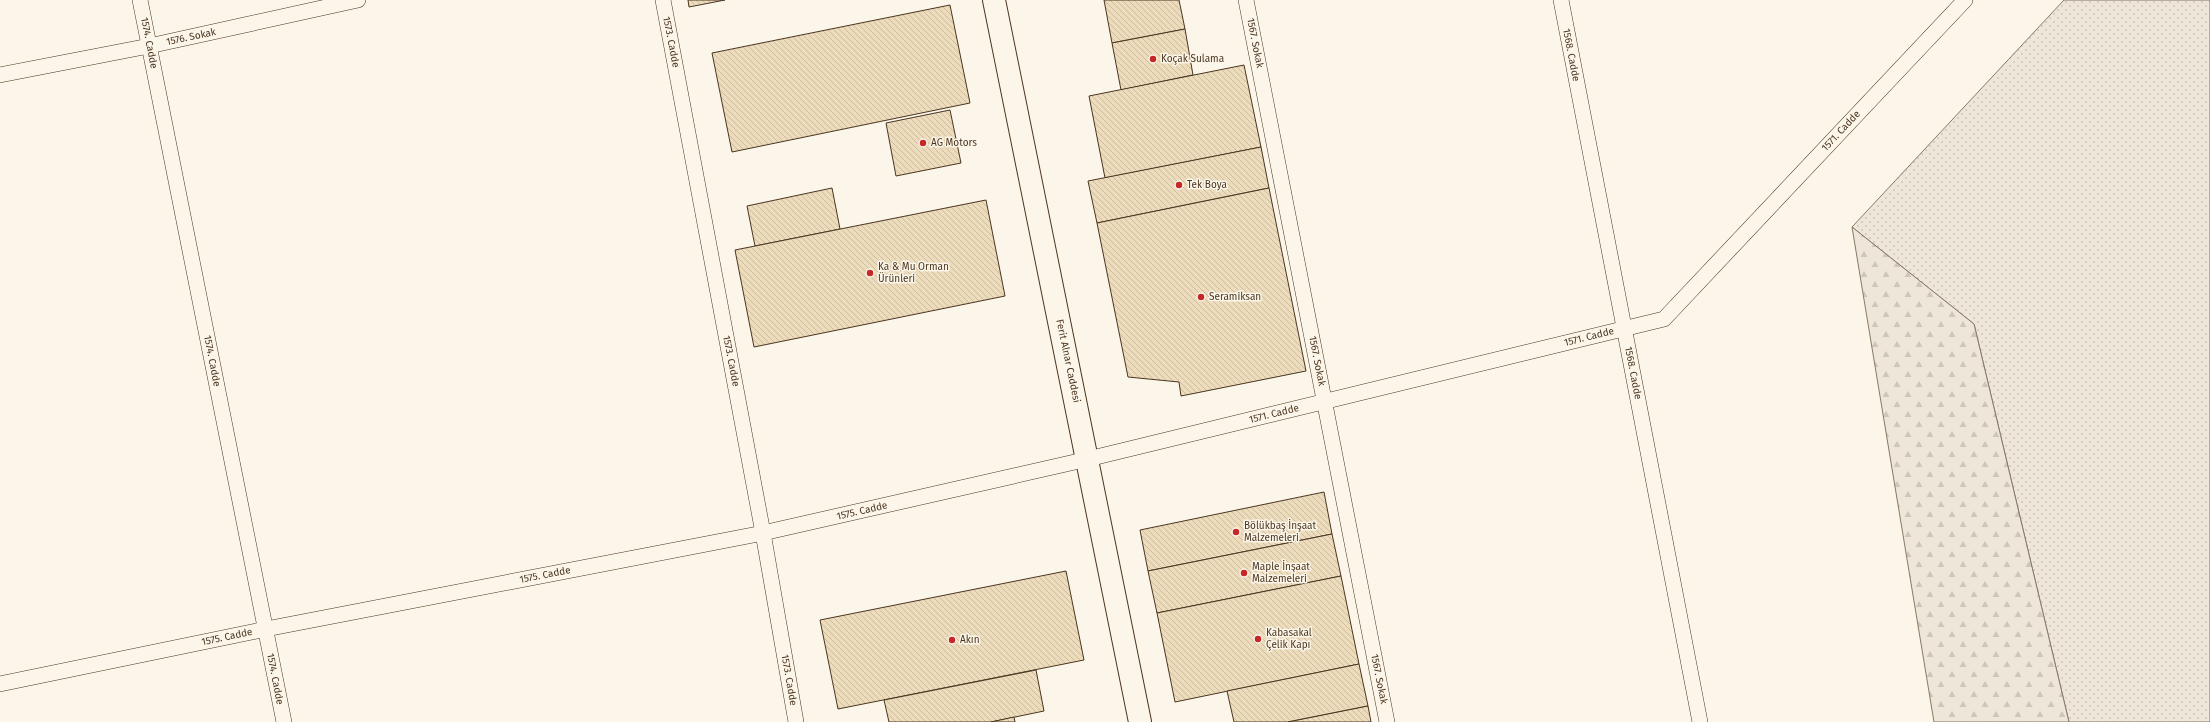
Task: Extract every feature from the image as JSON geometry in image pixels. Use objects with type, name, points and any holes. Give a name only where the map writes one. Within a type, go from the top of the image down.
[{"type":"street","name":"Ferit Alnar Caddesi","points":[[994,0],[1140,722]]},
{"type":"lane","name":"1574. Cadde","points":[[140,0],[284,722]]},
{"type":"lane","name":"1576. Sokak","points":[[0,75],[149,46],[358,0]]},
{"type":"lane","name":"1573. Cadde","points":[[663,0],[763,533],[796,722]]},
{"type":"lane","name":"1567. Sokak","points":[[1246,0],[1387,722]]},
{"type":"lane","name":"1568. Cadde","points":[[1561,0],[1700,722]]},
{"type":"lane","name":"1571. Cadde","points":[[1088,459],[1664,319],[1964,0]]},
{"type":"lane","name":"1575. Cadde","points":[[0,684],[266,629],[763,533],[1088,459]]},
{"type":"green space","points":[[2064,0],[2210,0],[2210,722],[2069,722],[1974,324],[1852,227]]},
{"type":"green space","points":[[1852,227],[1974,324],[2069,722],[1934,722]]},
{"type":"building","points":[[688,0],[725,0],[689,7]]},
{"type":"building","points":[[1104,0],[1179,0],[1185,29],[1112,43]]},
{"type":"building","points":[[950,5],[970,103],[732,152],[712,53]]},
{"type":"building","name":"Koçak Sulama","points":[[1185,29],[1193,75],[1121,90],[1112,43]]},
{"type":"building","points":[[1244,65],[1261,147],[1105,178],[1089,96]]},
{"type":"building","name":"AG Motors","points":[[950,110],[961,163],[896,176],[886,123]]},
{"type":"building","name":"Tek Boya","points":[[1261,147],[1269,188],[1097,223],[1088,181]]},
{"type":"building","points":[[832,188],[840,229],[755,246],[747,206]]},
{"type":"building","name":"Seramiksan","points":[[1269,188],[1306,371],[1181,396],[1179,382],[1128,377],[1097,223]]},
{"type":"building","name":"Ka & Mu Orman Ürünleri","points":[[986,200],[1005,296],[754,347],[735,250]]},
{"type":"building","name":"Bölükbaş İnşaat Malzemeleri","points":[[1324,492],[1332,534],[1148,571],[1140,530]]},
{"type":"building","name":"Maple İnşaat Malzemeleri","points":[[1332,534],[1341,576],[1157,613],[1148,571]]},
{"type":"building","name":"Akın","points":[[1066,571],[1084,660],[838,709],[820,620]]},
{"type":"building","name":"Kabasakal Çelik Kapı","points":[[1341,576],[1359,664],[1175,702],[1157,613]]},
{"type":"building","points":[[1359,664],[1368,706],[1288,722],[1234,722],[1227,691]]},
{"type":"building","points":[[1036,670],[1044,711],[991,722],[889,722],[884,700]]},
{"type":"building","points":[[1368,706],[1371,722],[1288,722]]},
{"type":"building","points":[[1014,717],[1015,722],[991,722]]},
{"type":"place","name":"Koçak Sulama","points":[[1153,59]]},
{"type":"place","name":"AG Motors","points":[[923,143]]},
{"type":"place","name":"Tek Boya","points":[[1179,185]]},
{"type":"place","name":"Ka & Mu Orman Ürünleri","points":[[870,273]]},
{"type":"place","name":"Seramiksan","points":[[1201,297]]},
{"type":"place","name":"Bölükbaş İnşaat Malzemeleri","points":[[1236,532]]},
{"type":"place","name":"Maple İnşaat Malzemeleri","points":[[1244,573]]},
{"type":"place","name":"Kabasakal Çelik Kapı","points":[[1258,639]]},
{"type":"place","name":"Akın","points":[[952,640]]}]
